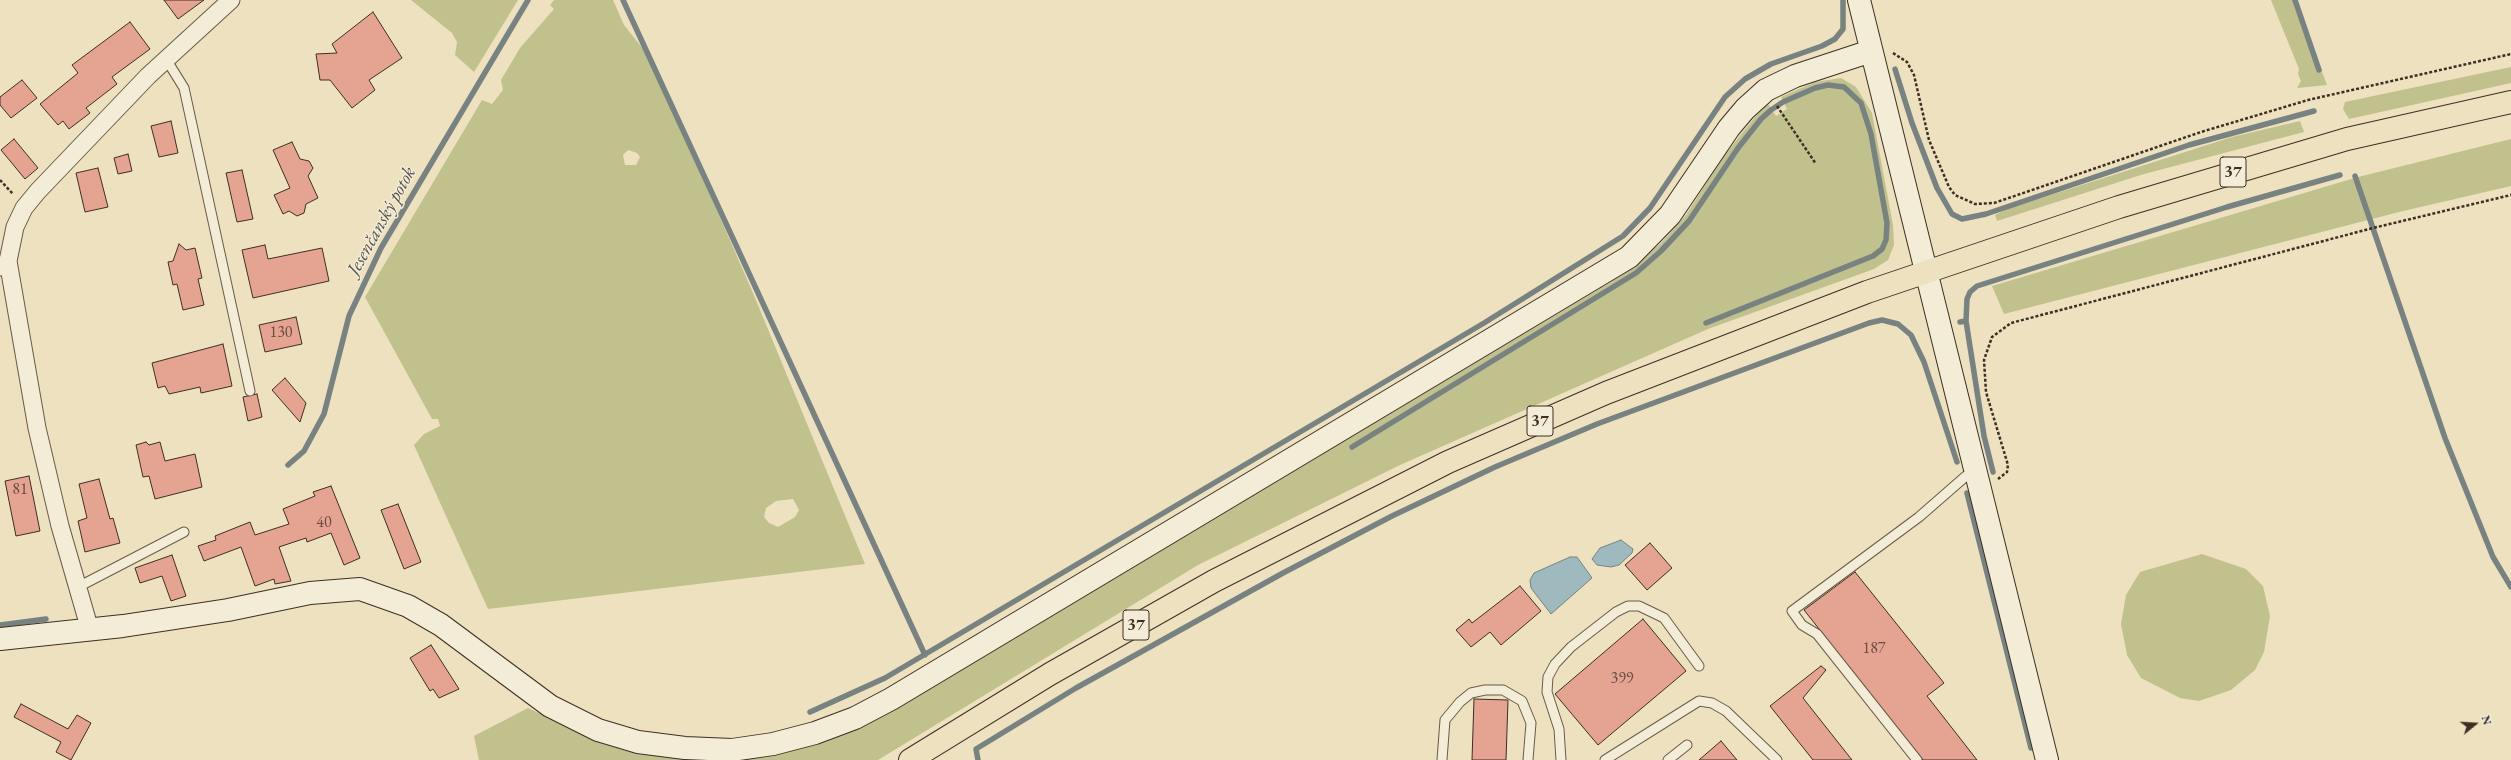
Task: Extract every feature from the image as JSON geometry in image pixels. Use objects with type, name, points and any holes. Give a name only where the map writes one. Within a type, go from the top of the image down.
[{"type":"main road","name":"37","points":[[910,760],[1050,674],[1214,581],[1448,462],[1606,393],[1925,272],[2119,207],[2347,139],[2511,102]]},
{"type":"street","points":[[90,630],[37,428],[4,264],[15,227],[24,208],[166,59],[231,0]]},
{"type":"street","points":[[1859,0],[1925,272],[2047,760]]},
{"type":"street","points":[[0,639],[90,630],[228,610],[310,593],[360,589],[408,606],[440,625],[550,706],[598,730],[638,742],[685,748],[732,750],[773,744],[815,733],[855,718],[891,700],[1617,265],[1651,237],[1670,215],[1729,128],[1745,109],[1766,90],[1795,76],[1871,52]]},
{"type":"lane","points":[[166,59],[184,88],[250,391]]},
{"type":"lane","points":[[1917,760],[1816,634],[1802,625],[1792,611],[1920,517],[1966,476],[1977,480]]},
{"type":"lane","points":[[78,587],[184,532]]},
{"type":"lane","points":[[1561,760],[1559,729],[1547,692],[1548,677],[1555,664],[1571,647],[1616,612],[1628,606],[1639,606],[1664,618],[1699,666]]},
{"type":"lane","points":[[1442,760],[1445,720],[1460,702],[1471,693],[1485,690],[1503,690],[1522,701],[1532,723],[1528,760]]},
{"type":"lane","points":[[1605,760],[1699,701],[1712,703],[1726,711],[1772,758]]},
{"type":"lane","points":[[1668,760],[1687,745]]},
{"type":"path","points":[[1871,52],[1892,52],[1907,62],[1914,75],[1929,140],[1939,167],[1955,195],[1975,204],[1994,203],[2201,132],[2308,100],[2511,54]]},
{"type":"path","points":[[1781,113],[1816,164]]},
{"type":"path","points":[[1977,480],[1995,481],[2007,472],[2006,457],[1986,392],[1984,364],[1986,350],[1992,337],[2011,323],[2373,228],[2511,194]]},
{"type":"green space","points":[[411,0],[518,0],[474,72],[455,55],[457,42],[452,33]]},
{"type":"green space","points":[[554,0],[613,0],[624,25],[644,50],[676,117],[753,293],[865,564],[488,609],[414,445],[424,434],[440,426],[438,419],[432,419],[365,297],[482,100],[492,104],[503,90],[501,80],[520,48],[554,9],[550,5]],"holes":[[[628,150],[637,153],[640,157],[636,165],[625,165],[623,155]],[[793,499],[799,510],[795,517],[778,527],[769,523],[764,517],[766,508],[776,501]]]},
{"type":"green space","points":[[2271,0],[2295,0],[2327,85],[2297,88],[2301,81],[2298,74],[2299,69]]},
{"type":"green space","points":[[2511,67],[2511,83],[2349,119],[2343,109],[2345,102]]},
{"type":"green space","points":[[1841,78],[1856,87],[1872,113],[1893,225],[1894,245],[1888,260],[1874,269],[1708,329],[1400,465],[1198,565],[878,760],[479,760],[474,736],[528,708],[599,741],[632,752],[681,758],[889,712],[1611,282],[1660,244],[1686,215],[1723,157],[1759,112],[1768,104],[1776,116],[1787,109],[1781,97],[1815,82]]},
{"type":"green space","points":[[2300,121],[2304,132],[2144,174],[1997,221],[1995,215],[2010,208],[2232,137]]},
{"type":"green space","points":[[2511,139],[2511,186],[2399,212],[2004,314],[1992,286],[2358,177]]},
{"type":"green space","points":[[2202,554],[2246,569],[2263,586],[2270,616],[2264,652],[2255,670],[2231,690],[2199,701],[2180,698],[2141,678],[2127,655],[2121,624],[2126,595],[2140,572]]},
{"type":"water","points":[[1621,540],[1633,549],[1632,553],[1619,565],[1611,567],[1597,565],[1592,559],[1600,548]]},
{"type":"water","points":[[1570,557],[1577,557],[1592,578],[1551,614],[1531,588],[1530,580],[1534,573]]},
{"type":"building","points":[[164,0],[204,0],[178,19]]},
{"type":"building","points":[[373,12],[402,58],[369,80],[375,90],[352,108],[330,80],[320,80],[316,54],[337,53],[332,44]]},
{"type":"building","points":[[130,22],[150,49],[112,77],[117,84],[86,108],[90,113],[69,129],[63,121],[58,125],[40,104],[78,73],[72,65]]},
{"type":"building","points":[[22,80],[37,98],[11,118],[0,105],[0,97]]},
{"type":"building","points":[[171,121],[178,153],[159,157],[151,126]]},
{"type":"building","points":[[14,139],[38,168],[25,179],[1,150]]},
{"type":"building","points":[[292,142],[300,159],[309,161],[313,168],[308,176],[318,198],[306,204],[304,213],[297,216],[289,211],[283,214],[274,195],[290,188],[273,150]]},
{"type":"building","points":[[128,154],[132,171],[118,174],[114,158]]},
{"type":"building","points":[[98,168],[108,207],[85,212],[76,173]]},
{"type":"building","points":[[242,170],[253,219],[237,222],[226,173]]},
{"type":"building","points":[[179,244],[186,250],[195,248],[202,278],[198,279],[204,305],[183,310],[177,284],[173,285],[168,262],[173,261]]},
{"type":"building","points":[[265,245],[268,259],[322,248],[329,281],[253,298],[242,250]]},
{"type":"building","points":[[296,317],[302,344],[265,352],[259,325]]},
{"type":"building","points":[[223,344],[232,386],[201,393],[200,387],[169,394],[165,386],[158,388],[152,363]]},
{"type":"building","points":[[285,378],[306,403],[300,422],[272,390]]},
{"type":"building","points":[[257,394],[262,417],[248,421],[243,397]]},
{"type":"building","points":[[146,442],[149,445],[160,442],[165,461],[195,454],[202,487],[155,499],[149,476],[143,477],[136,445]]},
{"type":"building","points":[[29,476],[40,531],[16,536],[5,481]]},
{"type":"building","points":[[99,479],[110,519],[113,518],[120,543],[85,552],[78,521],[87,518],[79,484]]},
{"type":"building","points":[[331,486],[360,558],[344,565],[331,533],[307,542],[306,538],[279,547],[291,581],[275,584],[274,579],[255,586],[241,547],[204,561],[198,546],[216,540],[215,536],[250,522],[255,535],[289,524],[283,509],[315,496],[313,492]]},
{"type":"building","points":[[398,504],[421,562],[404,569],[381,510]]},
{"type":"building","points":[[1650,543],[1672,568],[1647,590],[1625,565]]},
{"type":"building","points":[[172,555],[186,596],[171,601],[162,576],[140,583],[135,568]]},
{"type":"building","points":[[1855,572],[1944,683],[1927,696],[1977,760],[1923,760],[1804,610]]},
{"type":"building","points":[[1520,586],[1541,611],[1501,645],[1490,632],[1471,647],[1456,630],[1469,619],[1472,623]]},
{"type":"building","points":[[1643,619],[1686,671],[1598,745],[1555,694]]},
{"type":"building","points":[[431,645],[459,689],[439,698],[433,689],[430,691],[410,658]]},
{"type":"building","points":[[1821,666],[1826,670],[1803,698],[1852,760],[1813,760],[1770,706]]},
{"type":"building","points":[[1474,699],[1508,700],[1506,760],[1472,760]]},
{"type":"building","points":[[21,704],[68,729],[77,715],[91,723],[71,760],[56,752],[61,742],[14,717]]},
{"type":"building","points":[[1721,741],[1737,760],[1699,760]]},
{"type":"waterway","name":"Jesenčanský potok","points":[[288,465],[304,451],[324,414],[349,316],[381,248],[528,0]]},
{"type":"waterway","points":[[623,0],[925,655]]},
{"type":"waterway","points":[[810,712],[885,678],[1484,323],[1623,236],[1650,208],[1725,97],[1745,79],[1771,64],[1822,46],[1835,39],[1843,29],[1843,0]]},
{"type":"waterway","points":[[2295,0],[2319,70]]},
{"type":"waterway","points":[[1895,69],[1912,123],[1937,188],[1952,214],[1962,219],[1986,214],[2189,145],[2314,111]]},
{"type":"waterway","points":[[1352,447],[1636,273],[1661,251],[1689,221],[1738,148],[1761,119],[1771,110],[1783,102],[1815,88],[1828,85],[1844,87],[1861,103],[1871,134],[1887,223],[1886,240],[1882,249],[1873,256],[1706,323]]},
{"type":"waterway","points":[[1993,472],[1984,436],[1966,321],[1967,299],[1970,292],[1977,286],[2227,207],[2340,175]]},
{"type":"waterway","points":[[2355,176],[2445,438],[2493,557],[2511,587]]},
{"type":"waterway","points":[[978,760],[976,749],[1076,688],[1283,573],[1392,516],[1495,467],[1597,424],[1869,323],[1882,320],[1898,324],[1911,335],[1924,362],[1957,462]]},
{"type":"waterway","points":[[1960,322],[1966,321]]},
{"type":"waterway","points":[[1967,493],[2031,748]]},
{"type":"waterway","name":"Jesenčanský potok","points":[[0,625],[46,619]]}]
